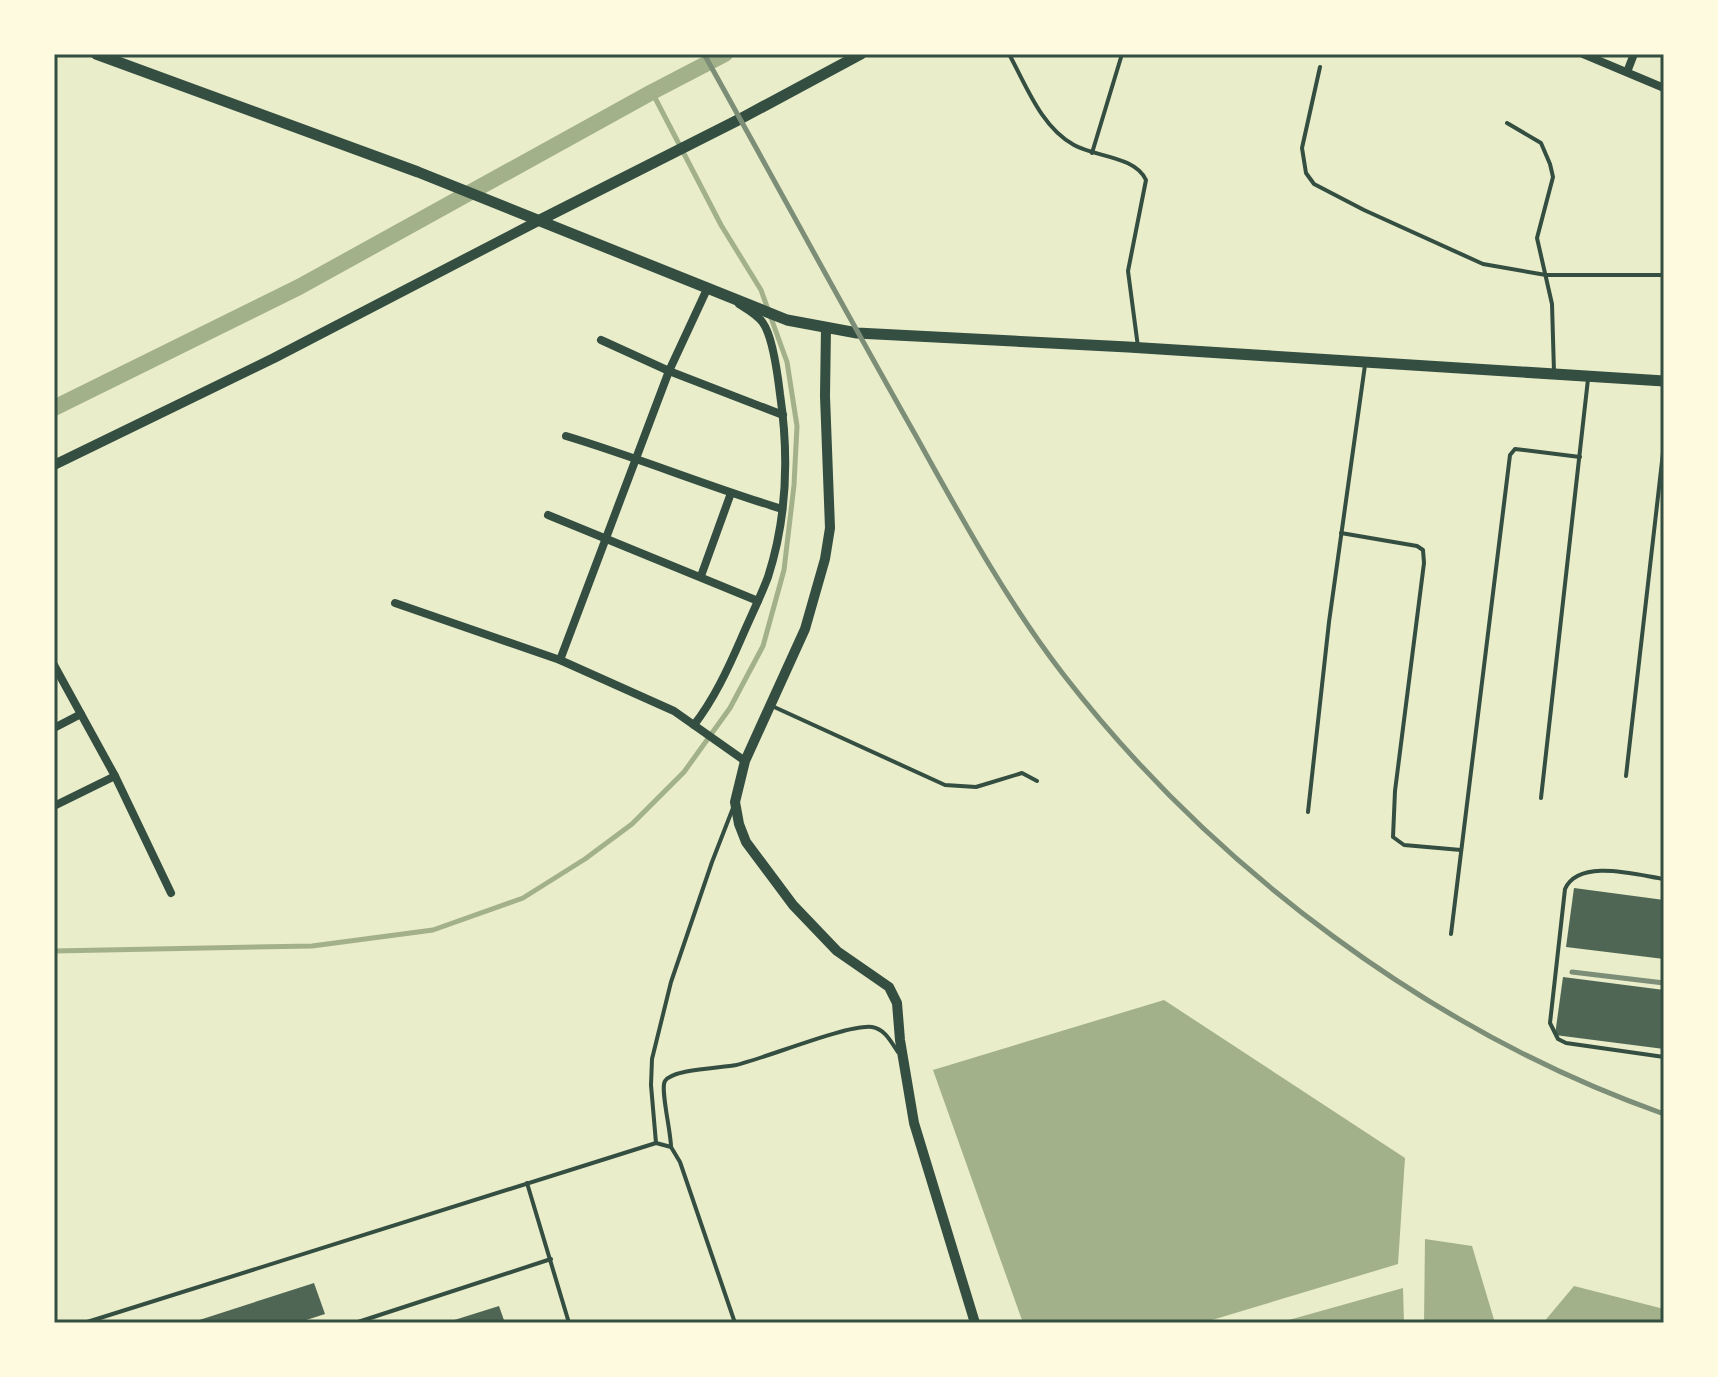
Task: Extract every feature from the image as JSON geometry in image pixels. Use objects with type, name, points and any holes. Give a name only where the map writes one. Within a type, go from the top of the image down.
[{"type":"main road","points":[[96,54],[418,172],[787,320],[857,333],[1664,381]]},
{"type":"main road","points":[[540,220],[861,54]]},
{"type":"street","points":[[1583,54],[1664,88]]},
{"type":"street","points":[[1627,72],[1634,54]]},
{"type":"street","points":[[54,465],[274,358],[540,220]]},
{"type":"street","points":[[560,660],[669,371],[708,287]]},
{"type":"street","points":[[694,725],[718,687],[758,601],[770,567],[782,509],[786,469],[783,415],[766,328],[760,319],[733,300]]},
{"type":"street","points":[[826,327],[830,528],[825,559],[805,629],[745,761],[735,802],[746,842],[793,905],[837,951],[889,987],[897,1003],[914,1123],[975,1323]]},
{"type":"street","points":[[601,340],[669,371],[783,415]]},
{"type":"street","points":[[566,436],[637,457],[782,509]]},
{"type":"street","points":[[701,576],[731,493]]},
{"type":"street","points":[[548,515],[758,601]]},
{"type":"street","points":[[395,603],[560,660],[674,711],[745,761]]},
{"type":"street","points":[[54,665],[115,776],[171,893]]},
{"type":"street","points":[[54,728],[81,714]]},
{"type":"street","points":[[54,806],[115,776]]},
{"type":"lane","points":[[1009,54],[1053,129],[1075,146],[1137,167],[1146,180],[1128,271],[1138,348]]},
{"type":"lane","points":[[1092,153],[1122,54]]},
{"type":"lane","points":[[1320,67],[1302,148],[1306,173],[1314,184],[1471,260],[1546,275],[1664,275]]},
{"type":"lane","points":[[1507,123],[1541,143],[1553,177],[1537,238],[1552,304],[1554,374]]},
{"type":"lane","points":[[1308,812],[1365,362]]},
{"type":"lane","points":[[1541,798],[1589,376]]},
{"type":"lane","points":[[1626,776],[1664,444]]},
{"type":"lane","points":[[1451,934],[1510,455],[1515,449],[1580,457]]},
{"type":"lane","points":[[1341,533],[1417,546],[1423,550],[1424,563],[1395,791],[1393,837],[1404,845],[1461,850]]},
{"type":"lane","points":[[769,705],[945,785],[976,787],[1022,773],[1037,781]]},
{"type":"lane","points":[[656,1143],[651,1085],[654,1049],[671,982],[735,802]]},
{"type":"lane","points":[[1664,879],[1589,870],[1569,882],[1565,889],[1550,1023],[1558,1039],[1566,1043],[1664,1057]]},
{"type":"lane","points":[[735,1323],[680,1162],[671,1147],[671,1127],[662,1089],[668,1078],[756,1060],[869,1027],[883,1032],[904,1061]]},
{"type":"lane","points":[[84,1323],[656,1143],[671,1147]]},
{"type":"lane","points":[[527,1183],[569,1323]]},
{"type":"lane","points":[[355,1323],[551,1259]]},
{"type":"shaded area","points":[[1164,1000],[1405,1158],[1398,1264],[1202,1323],[1023,1323],[933,1070]]},
{"type":"shaded area","points":[[1425,1239],[1472,1246],[1495,1323],[1424,1323]]},
{"type":"shaded area","points":[[1574,1286],[1664,1309],[1664,1323],[1543,1323]]},
{"type":"shaded area","points":[[1403,1288],[1404,1323],[1278,1323]]},
{"type":"building","points":[[1574,888],[1664,900],[1664,959],[1566,947]]},
{"type":"building","points":[[1563,977],[1664,990],[1664,1049],[1555,1035]]},
{"type":"building","points":[[314,1283],[325,1314],[297,1323],[190,1323]]},
{"type":"building","points":[[499,1306],[505,1323],[448,1323],[448,1322]]},
{"type":"waterway","points":[[54,408],[299,287],[725,54]]},
{"type":"waterway","points":[[54,951],[312,946],[433,930],[523,898],[585,859],[632,824],[684,772],[730,708],[763,646],[784,570],[797,426],[787,362],[761,290],[721,225],[652,92]]},
{"type":"railway","points":[[704,54],[985,558],[1042,646],[1123,746],[1188,813],[1258,877],[1333,936],[1412,990],[1493,1038],[1578,1080],[1664,1114]]},
{"type":"railway","points":[[1572,972],[1664,983]]}]
